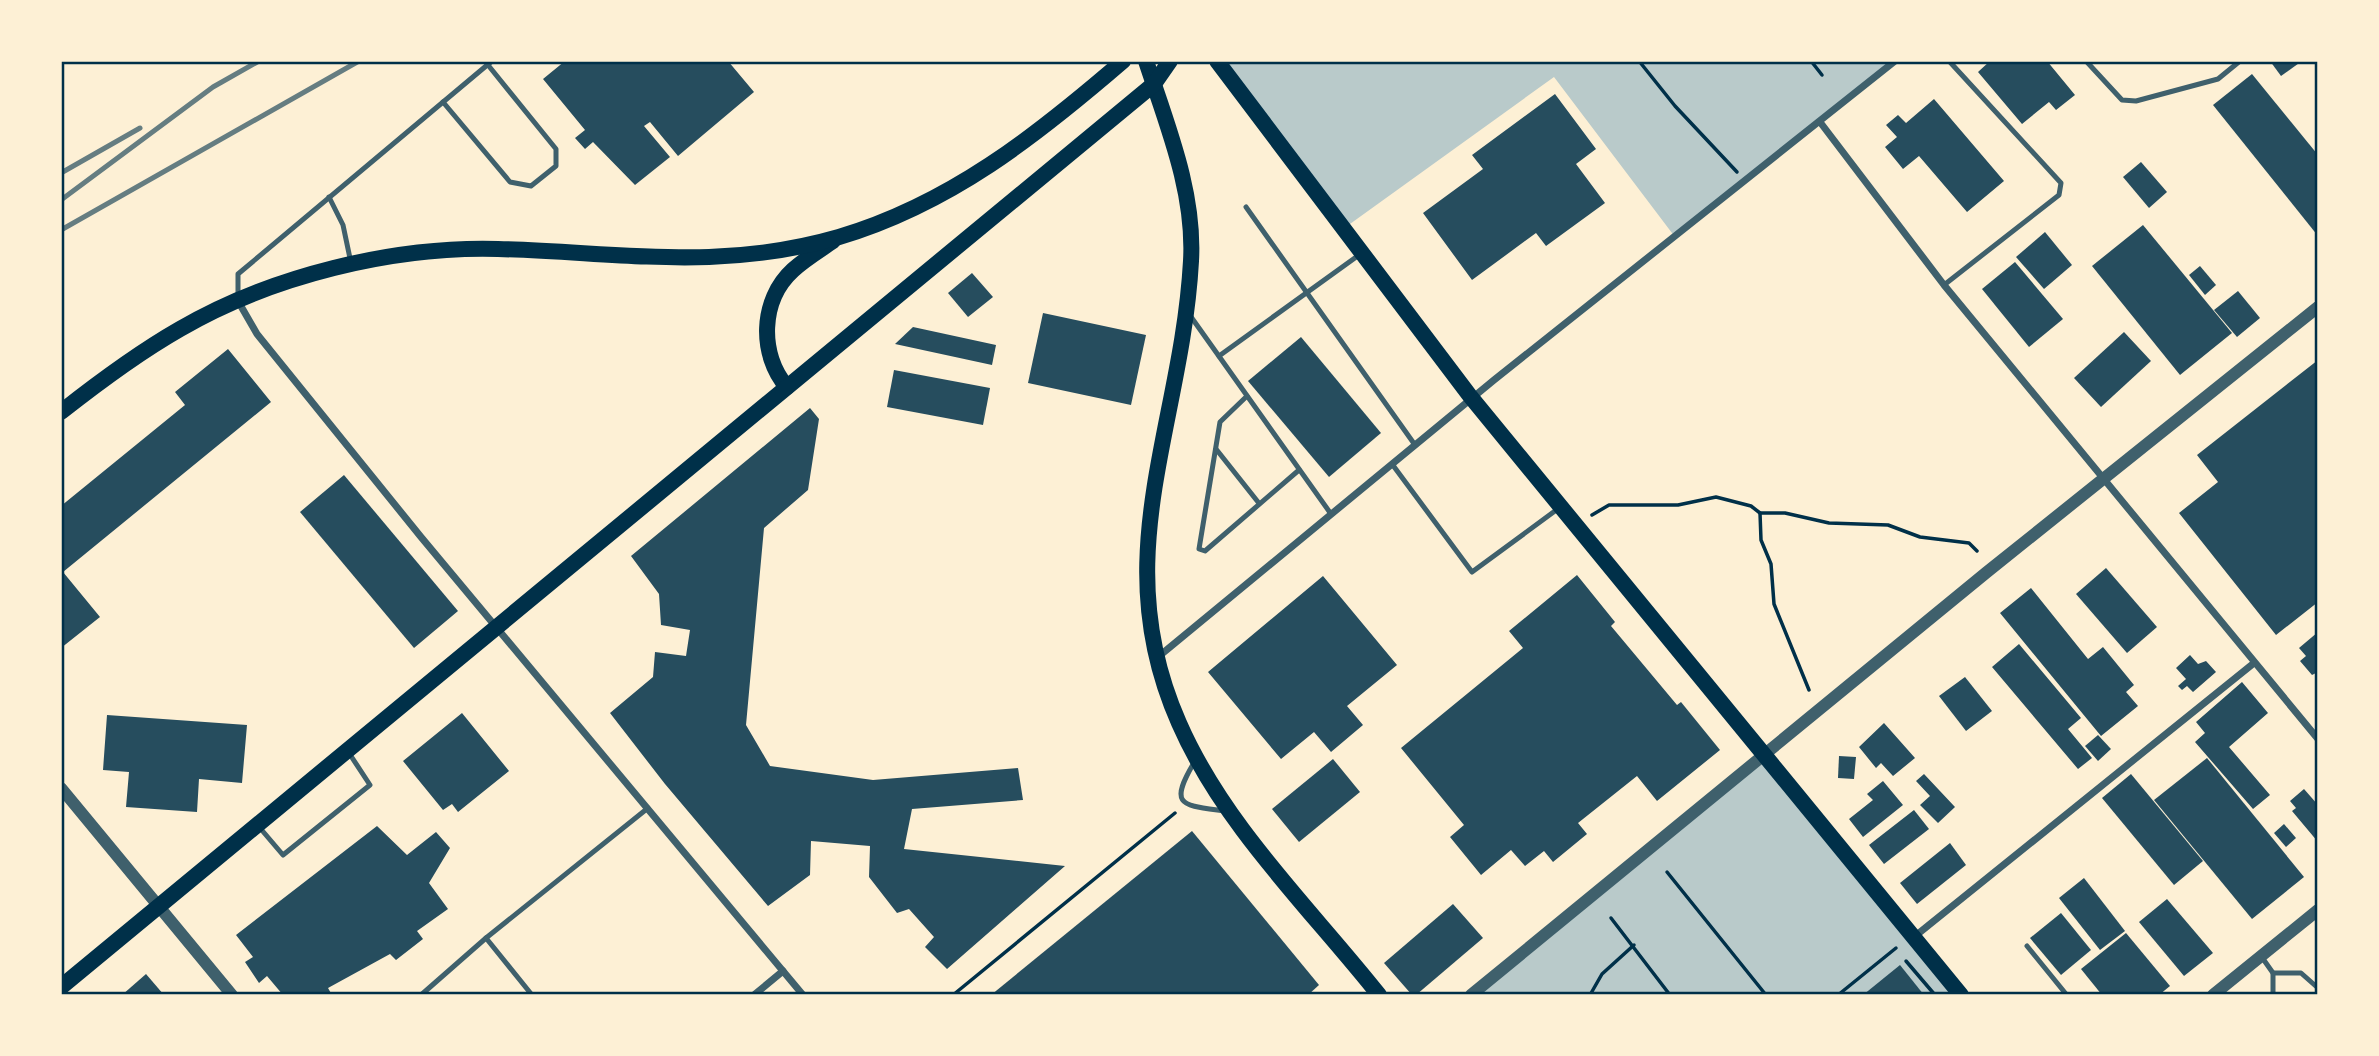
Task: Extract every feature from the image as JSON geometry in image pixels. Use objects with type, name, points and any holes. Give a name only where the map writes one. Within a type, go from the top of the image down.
[{"type":"main road","points":[[61,412],[117,368],[182,327],[238,301],[351,264],[404,254],[463,249],[701,260],[775,251],[837,237],[920,206],[985,171],[1051,123],[1123,61]]},
{"type":"main road","points":[[1146,61],[1180,165],[1189,213],[1192,259],[1187,311],[1150,502],[1146,552],[1149,615],[1157,657],[1178,721],[1196,758],[1231,811],[1379,995]]},
{"type":"main road","points":[[61,987],[1154,84],[1170,61]]},
{"type":"main road","points":[[1217,61],[1472,399],[1961,995]]},
{"type":"main road","points":[[787,387],[776,373],[767,348],[772,304],[792,271],[837,237]]},
{"type":"street","points":[[1157,657],[1415,445],[1895,61]]},
{"type":"street","points":[[1820,122],[1944,285],[2318,739]]},
{"type":"street","points":[[238,301],[257,334],[803,995]]},
{"type":"street","points":[[1472,995],[1763,755],[2318,307]]},
{"type":"street","points":[[1914,937],[2254,663]]},
{"type":"street","points":[[61,788],[232,995]]},
{"type":"street","points":[[2213,995],[2318,910]]},
{"type":"street","points":[[754,995],[783,971]]},
{"type":"lane","points":[[1944,285],[2059,195],[2061,183],[1949,61]]},
{"type":"lane","points":[[2086,61],[2122,100],[2136,101],[2217,79],[2240,61]]},
{"type":"lane","points":[[238,301],[238,274],[329,197],[443,102],[490,63],[556,149],[556,166],[531,186],[510,182],[443,102]]},
{"type":"lane","points":[[329,197],[343,225],[351,264]]},
{"type":"lane","points":[[1245,207],[1415,445]]},
{"type":"lane","points":[[1219,356],[1361,253]]},
{"type":"lane","points":[[1187,311],[1331,514]]},
{"type":"lane","points":[[1247,396],[1220,422],[1199,549],[1205,551],[1258,502],[1300,470]]},
{"type":"lane","points":[[1216,449],[1258,502]]},
{"type":"lane","points":[[1392,464],[1472,572],[1560,507]]},
{"type":"lane","points":[[258,825],[284,855],[370,785],[348,750]]},
{"type":"lane","points":[[1196,758],[1182,781],[1181,794],[1185,804],[1191,808],[1231,811]]},
{"type":"lane","points":[[421,995],[648,808]]},
{"type":"lane","points":[[486,939],[532,995]]},
{"type":"lane","points":[[2027,946],[2066,995]]},
{"type":"lane","points":[[2261,956],[2273,973],[2273,995]]},
{"type":"lane","points":[[2273,973],[2301,973],[2318,988]]},
{"type":"path","points":[[1639,61],[1675,106],[1711,140],[1745,180]]},
{"type":"path","points":[[1811,61],[1822,75]]},
{"type":"path","points":[[1588,518],[1609,505],[1678,505],[1716,497],[1751,506],[1760,513],[1784,513],[1829,523],[1888,525],[1920,537],[1969,543],[1977,551]]},
{"type":"path","points":[[1760,513],[1761,540],[1771,564],[1774,604],[1809,690]]},
{"type":"path","points":[[953,995],[1175,813]]},
{"type":"path","points":[[1667,872],[1766,995]]},
{"type":"path","points":[[1611,918],[1670,995]]},
{"type":"path","points":[[1590,995],[1602,974],[1634,945]]},
{"type":"path","points":[[1838,995],[1896,948]]},
{"type":"path","points":[[1906,961],[1934,995]]},
{"type":"shaded area","points":[[1217,61],[1894,61],[1675,237],[1554,77],[1343,229]]},
{"type":"shaded area","points":[[1763,756],[1960,995],[1473,995]]},
{"type":"building","points":[[565,61],[728,61],[754,92],[678,156],[650,122],[644,126],[670,157],[635,185],[593,142],[585,149],[575,138],[585,130],[543,79]]},
{"type":"building","points":[[1990,61],[2047,61],[2075,95],[2056,110],[2049,102],[2022,124],[1978,72]]},
{"type":"building","points":[[2270,61],[2302,61],[2281,76]]},
{"type":"building","points":[[2252,74],[2318,155],[2318,236],[2213,105]]},
{"type":"building","points":[[1555,94],[1596,149],[1576,164],[1605,203],[1546,246],[1536,233],[1472,280],[1423,213],[1483,169],[1472,155]]},
{"type":"building","points":[[1934,99],[2004,181],[1967,212],[1919,156],[1903,169],[1885,147],[1897,137],[1886,125],[1898,115],[1906,123]]},
{"type":"building","points":[[2141,162],[2167,192],[2149,208],[2123,177]]},
{"type":"building","points":[[2143,225],[2232,333],[2180,375],[2092,266]]},
{"type":"building","points":[[2045,232],[2072,265],[2044,289],[2016,257]]},
{"type":"building","points":[[2015,262],[2063,319],[2029,347],[1982,289]]},
{"type":"building","points":[[2200,266],[2216,285],[2205,295],[2189,275]]},
{"type":"building","points":[[972,273],[993,297],[968,317],[948,293]]},
{"type":"building","points":[[2238,291],[2260,318],[2237,337],[2214,310]]},
{"type":"building","points":[[1043,313],[1146,335],[1131,405],[1028,383]]},
{"type":"building","points":[[913,327],[996,345],[992,365],[895,344]]},
{"type":"building","points":[[2124,332],[2151,361],[2101,407],[2074,378]]},
{"type":"building","points":[[1301,337],[1381,433],[1329,477],[1248,381]]},
{"type":"building","points":[[228,349],[271,402],[63,572],[100,617],[61,648],[61,506],[185,405],[175,392]]},
{"type":"building","points":[[2318,360],[2318,602],[2276,635],[2179,513],[2218,482],[2197,455]]},
{"type":"building","points":[[894,370],[990,388],[983,425],[887,407]]},
{"type":"building","points":[[810,408],[819,419],[808,490],[764,528],[746,725],[770,766],[873,780],[1018,768],[1023,800],[912,809],[904,849],[1065,866],[947,969],[925,947],[934,937],[909,909],[897,913],[869,877],[870,846],[811,841],[810,875],[768,906],[665,784],[610,713],[653,677],[655,652],[686,656],[690,630],[661,625],[659,594],[631,556]]},
{"type":"building","points":[[344,475],[458,611],[414,648],[300,512]]},
{"type":"building","points":[[2106,568],[2157,627],[2127,653],[2076,594]]},
{"type":"building","points":[[1577,575],[1615,622],[1611,626],[1677,705],[1681,702],[1720,750],[1657,801],[1637,776],[1578,823],[1587,834],[1553,862],[1544,851],[1525,866],[1511,850],[1481,875],[1450,837],[1464,825],[1401,748],[1523,648],[1509,631]]},
{"type":"building","points":[[1323,576],[1397,665],[1347,706],[1363,725],[1331,752],[1314,732],[1281,759],[1208,672]]},
{"type":"building","points":[[2031,588],[2088,659],[2103,647],[2134,685],[2126,692],[2138,706],[2101,736],[2000,613]]},
{"type":"building","points":[[2318,632],[2318,672],[2312,675],[2300,661],[2306,656],[2299,648]]},
{"type":"building","points":[[2019,644],[2081,718],[2068,729],[2092,758],[2078,769],[1992,667]]},
{"type":"building","points":[[2190,655],[2198,664],[2206,661],[2216,672],[2193,692],[2187,686],[2182,690],[2178,686],[2186,679],[2176,668]]},
{"type":"building","points":[[1965,677],[1992,711],[1966,731],[1939,696]]},
{"type":"building","points":[[2242,682],[2268,713],[2229,747],[2270,795],[2253,809],[2195,742],[2205,733],[2196,722]]},
{"type":"building","points":[[462,713],[509,771],[458,812],[452,804],[443,810],[403,761]]},
{"type":"building","points":[[107,715],[247,725],[242,783],[199,779],[197,812],[126,807],[129,772],[103,770]]},
{"type":"building","points":[[1884,723],[1915,758],[1893,776],[1881,763],[1876,768],[1859,747]]},
{"type":"building","points":[[2098,735],[2111,749],[2098,761],[2085,746]]},
{"type":"building","points":[[1839,756],[1856,757],[1854,779],[1838,778]]},
{"type":"building","points":[[2207,758],[2304,877],[2252,919],[2154,800]]},
{"type":"building","points":[[1333,759],[1360,792],[1299,842],[1272,809]]},
{"type":"building","points":[[1924,774],[1955,807],[1938,823],[1920,805],[1930,796],[1916,781]]},
{"type":"building","points":[[2131,774],[2203,861],[2174,885],[2102,798]]},
{"type":"building","points":[[1883,781],[1903,805],[1863,837],[1849,819],[1873,800],[1867,794]]},
{"type":"building","points":[[2304,789],[2318,805],[2318,842],[2292,811],[2296,808],[2290,801]]},
{"type":"building","points":[[1914,810],[1929,829],[1884,864],[1869,845]]},
{"type":"building","points":[[2284,824],[2296,838],[2286,847],[2274,833]]},
{"type":"building","points":[[377,826],[407,855],[436,832],[450,848],[429,883],[448,909],[417,931],[423,939],[396,960],[390,954],[328,988],[332,995],[283,995],[267,976],[259,983],[245,962],[253,957],[236,935]]},
{"type":"building","points":[[1192,831],[1319,985],[1308,995],[991,995]]},
{"type":"building","points":[[1950,843],[1966,865],[1917,904],[1900,883]]},
{"type":"building","points":[[2084,878],[2125,931],[2100,950],[2059,898]]},
{"type":"building","points":[[2167,899],[2213,953],[2184,976],[2139,922]]},
{"type":"building","points":[[1453,904],[1483,938],[1416,995],[1412,995],[1384,963]]},
{"type":"building","points":[[2061,913],[2091,950],[2061,975],[2030,938]]},
{"type":"building","points":[[2126,933],[2170,986],[2159,995],[2102,995],[2081,969]]},
{"type":"building","points":[[1900,965],[1924,995],[1863,995]]},
{"type":"building","points":[[146,974],[164,995],[122,995]]},
{"type":"railway","points":[[61,200],[213,87],[259,61]]},
{"type":"railway","points":[[61,230],[359,61]]},
{"type":"railway","points":[[61,173],[140,128]]}]
